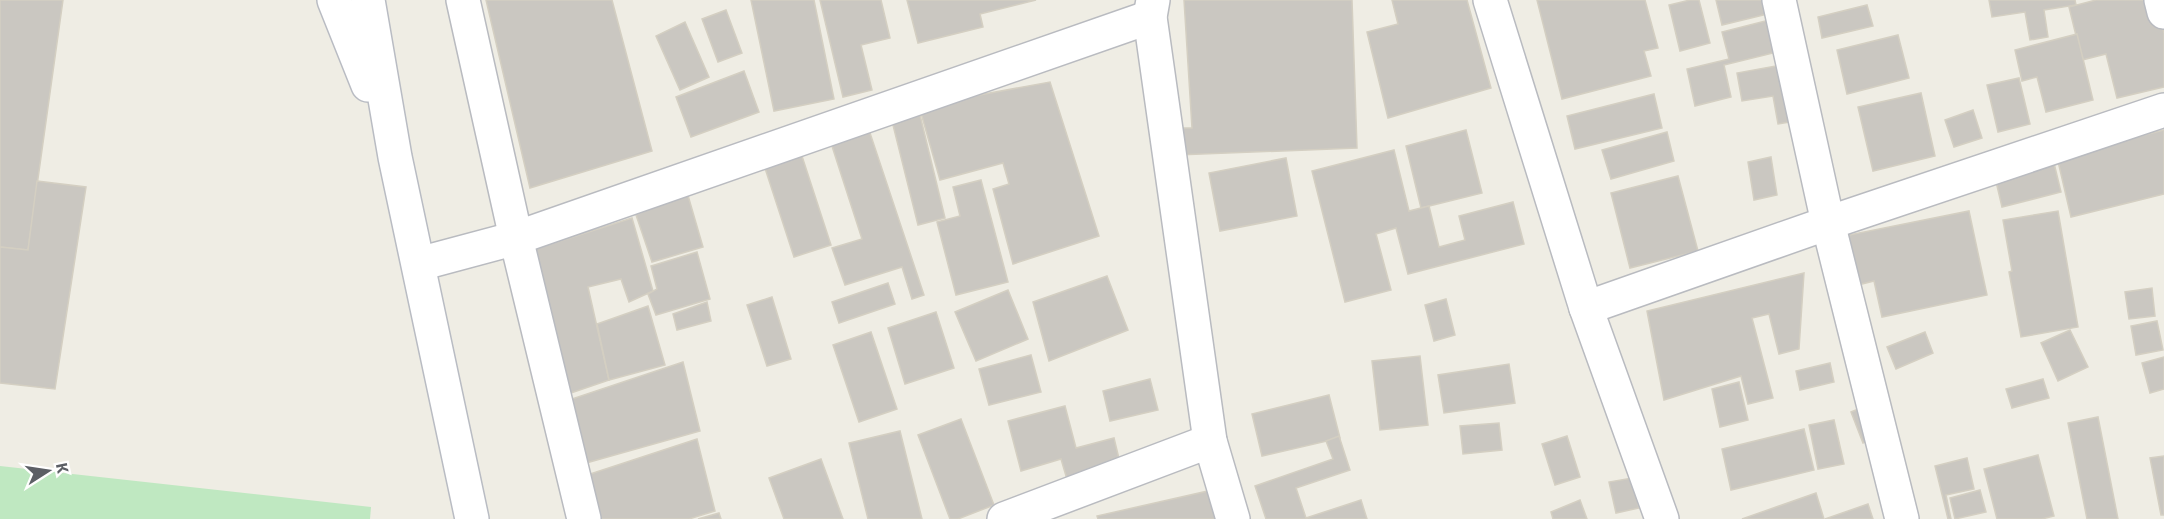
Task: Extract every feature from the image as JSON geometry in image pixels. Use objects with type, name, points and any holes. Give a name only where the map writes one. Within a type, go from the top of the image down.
[{"type":"street","points":[[334,0],[395,157]]},
{"type":"street","points":[[368,0],[395,157],[472,519]]},
{"type":"street","points":[[463,0],[516,238],[584,519]]},
{"type":"street","points":[[1490,0],[1586,308],[1662,519]]},
{"type":"street","points":[[1779,0],[1828,223],[1902,519]]},
{"type":"street","points":[[2161,0],[2164,12]]},
{"type":"street","points":[[419,264],[516,238],[1151,8],[1210,441],[1233,519]]},
{"type":"street","points":[[1586,308],[1828,223],[2164,110]]},
{"type":"street","points":[[1004,519],[1054,510],[1210,441]]},
{"type":"green space","points":[[0,466],[371,507],[370,519],[0,519]]},
{"type":"building","points":[[0,0],[63,0],[28,250],[0,247]]},
{"type":"building","points":[[486,0],[612,0],[652,151],[530,188]]},
{"type":"building","points":[[751,0],[814,0],[834,99],[774,111]]},
{"type":"building","points":[[820,0],[881,0],[890,38],[861,45],[872,90],[843,97]]},
{"type":"building","points":[[907,0],[1036,0],[980,14],[983,27],[918,43]]},
{"type":"building","points":[[1184,0],[1352,0],[1357,148],[1177,155],[1176,128],[1192,128]]},
{"type":"building","points":[[1392,0],[1467,0],[1491,88],[1388,118],[1367,32],[1398,24]]},
{"type":"building","points":[[1537,0],[1645,0],[1658,48],[1644,51],[1651,76],[1562,99]]},
{"type":"building","points":[[1699,0],[1710,43],[1680,51],[1669,5]]},
{"type":"building","points":[[1716,0],[1774,0],[1776,12],[1722,25]]},
{"type":"building","points":[[1989,0],[2075,0],[2076,5],[2044,10],[2048,37],[2030,40],[2025,12],[1992,17]]},
{"type":"building","points":[[2096,0],[2156,0],[2164,33],[2164,87],[2117,98],[2106,54],[2082,60],[2069,7]]},
{"type":"building","points":[[1867,5],[1873,26],[1822,38],[1818,17]]},
{"type":"building","points":[[726,10],[742,53],[718,62],[702,19]]},
{"type":"building","points":[[1785,16],[1793,48],[1724,65],[1731,97],[1695,106],[1687,69],[1729,59],[1722,32]]},
{"type":"building","points":[[685,22],[709,77],[680,90],[656,36]]},
{"type":"building","points":[[2077,34],[2093,100],[2046,112],[2037,77],[2022,81],[2015,50]]},
{"type":"building","points":[[1898,35],[1909,78],[1847,94],[1837,50]]},
{"type":"building","points":[[1803,61],[1814,118],[1778,124],[1773,96],[1742,101],[1737,73]]},
{"type":"building","points":[[744,71],[759,112],[691,137],[676,97]]},
{"type":"building","points":[[2019,78],[2030,124],[1998,132],[1987,85]]},
{"type":"building","points":[[1050,82],[1099,236],[1013,264],[993,189],[1009,184],[1003,163],[940,180],[919,106]]},
{"type":"building","points":[[1921,93],[1935,156],[1873,171],[1858,107]]},
{"type":"building","points":[[1654,94],[1662,128],[1575,149],[1567,116]]},
{"type":"building","points":[[1973,110],[1982,138],[1954,147],[1945,120]]},
{"type":"building","points":[[920,115],[945,218],[918,225],[892,121]]},
{"type":"building","points":[[866,121],[924,295],[912,299],[902,267],[845,285],[832,248],[862,239],[830,140],[800,150],[831,245],[794,257],[761,156]]},
{"type":"building","points":[[1466,130],[1482,193],[1421,208],[1406,146]]},
{"type":"building","points":[[2164,130],[2164,194],[2071,217],[2057,157]]},
{"type":"building","points":[[1667,132],[1674,161],[1611,179],[1602,150]]},
{"type":"building","points":[[1394,150],[1409,211],[1429,206],[1439,247],[1465,240],[1459,216],[1513,202],[1524,244],[1408,274],[1396,228],[1376,234],[1391,290],[1345,302],[1312,171]]},
{"type":"building","points":[[1771,157],[1777,195],[1754,200],[1748,162]]},
{"type":"building","points":[[1286,158],[1297,216],[1220,231],[1209,173]]},
{"type":"building","points":[[2053,159],[2061,192],[2002,207],[1994,173]]},
{"type":"building","points":[[1678,176],[1698,251],[1630,268],[1611,193]]},
{"type":"building","points":[[981,180],[1008,282],[956,295],[937,222],[960,216],[953,187]]},
{"type":"building","points":[[37,181],[86,187],[55,389],[0,383],[0,247],[28,250]]},
{"type":"building","points":[[687,192],[703,247],[652,262],[636,215]]},
{"type":"building","points":[[1969,211],[1987,295],[1882,317],[1874,281],[1854,286],[1844,236]]},
{"type":"building","points":[[2058,211],[2078,327],[2021,337],[2009,272],[2012,271],[2003,220]]},
{"type":"building","points":[[632,218],[653,291],[629,302],[621,279],[588,287],[609,380],[565,395],[526,252]]},
{"type":"building","points":[[697,252],[710,299],[656,315],[648,294],[657,289],[651,266]]},
{"type":"building","points":[[1804,273],[1799,349],[1779,354],[1769,314],[1752,318],[1773,398],[1748,404],[1741,376],[1664,400],[1647,311]]},
{"type":"building","points":[[1107,276],[1128,330],[1049,361],[1033,302]]},
{"type":"building","points":[[888,283],[895,304],[839,323],[832,302]]},
{"type":"building","points":[[2152,288],[2155,316],[2129,319],[2125,292]]},
{"type":"building","points":[[1008,290],[1028,339],[976,361],[955,312]]},
{"type":"building","points":[[772,297],[791,359],[767,366],[747,305]]},
{"type":"building","points":[[1446,299],[1455,335],[1434,341],[1425,305]]},
{"type":"building","points":[[707,302],[711,321],[677,330],[673,314]]},
{"type":"building","points":[[648,306],[665,365],[609,380],[597,324]]},
{"type":"building","points":[[936,312],[954,368],[905,384],[888,328]]},
{"type":"building","points":[[2157,321],[2163,350],[2136,355],[2131,326]]},
{"type":"building","points":[[2070,330],[2088,367],[2058,381],[2041,343]]},
{"type":"building","points":[[871,332],[897,409],[859,422],[833,345]]},
{"type":"building","points":[[1925,332],[1933,353],[1896,369],[1887,347]]},
{"type":"building","points":[[1031,355],[1041,392],[989,405],[979,369]]},
{"type":"building","points":[[1420,356],[1428,425],[1380,430],[1372,361]]},
{"type":"building","points":[[2164,357],[2164,389],[2150,393],[2142,363]]},
{"type":"building","points":[[683,362],[700,431],[579,465],[566,401]]},
{"type":"building","points":[[1830,363],[1834,382],[1800,390],[1796,371]]},
{"type":"building","points":[[1509,364],[1515,403],[1444,413],[1438,375]]},
{"type":"building","points":[[1150,379],[1158,410],[1110,421],[1103,391]]},
{"type":"building","points":[[2043,379],[2049,398],[2012,408],[2006,389]]},
{"type":"building","points":[[1739,382],[1748,420],[1720,427],[1712,389]]},
{"type":"building","points":[[1329,395],[1340,438],[1262,456],[1252,414]]},
{"type":"building","points":[[1873,403],[1885,434],[1863,443],[1851,412]]},
{"type":"building","points":[[1065,406],[1076,448],[1114,438],[1122,471],[1069,486],[1061,459],[1021,471],[1008,421]]},
{"type":"building","points":[[2098,417],[2118,519],[2087,519],[2068,423]]},
{"type":"building","points":[[961,419],[994,505],[958,519],[950,519],[918,435]]},
{"type":"building","points":[[1834,420],[1844,464],[1818,469],[1809,425]]},
{"type":"building","points":[[1499,423],[1502,450],[1463,454],[1460,426]]},
{"type":"building","points":[[1804,429],[1814,470],[1731,490],[1722,449]]},
{"type":"building","points":[[900,431],[922,519],[868,519],[849,443]]},
{"type":"building","points":[[1339,436],[1350,470],[1296,488],[1306,518],[1361,500],[1367,519],[1266,519],[1255,486],[1333,459],[1326,441]]},
{"type":"building","points":[[1567,436],[1580,477],[1555,485],[1542,444]]},
{"type":"building","points":[[697,439],[715,511],[689,519],[590,519],[581,477]]},
{"type":"building","points":[[2038,455],[2054,516],[2042,519],[1997,519],[1984,469]]},
{"type":"building","points":[[2164,456],[2164,515],[2161,515],[2150,458]]},
{"type":"building","points":[[1967,458],[1974,489],[1946,495],[1951,519],[1948,519],[1935,466]]},
{"type":"building","points":[[821,459],[843,519],[784,519],[769,478]]},
{"type":"building","points":[[1632,478],[1639,508],[1616,513],[1609,482]]},
{"type":"building","points":[[1980,490],[1986,512],[1955,519],[1950,498]]},
{"type":"building","points":[[1208,491],[1216,519],[1098,519],[1097,516]]},
{"type":"building","points":[[1816,493],[1824,519],[1742,519]]},
{"type":"building","points":[[1580,500],[1587,519],[1553,519],[1551,512]]},
{"type":"building","points":[[1868,504],[1873,519],[1825,519]]},
{"type":"building","points":[[719,513],[721,519],[698,519]]}]
